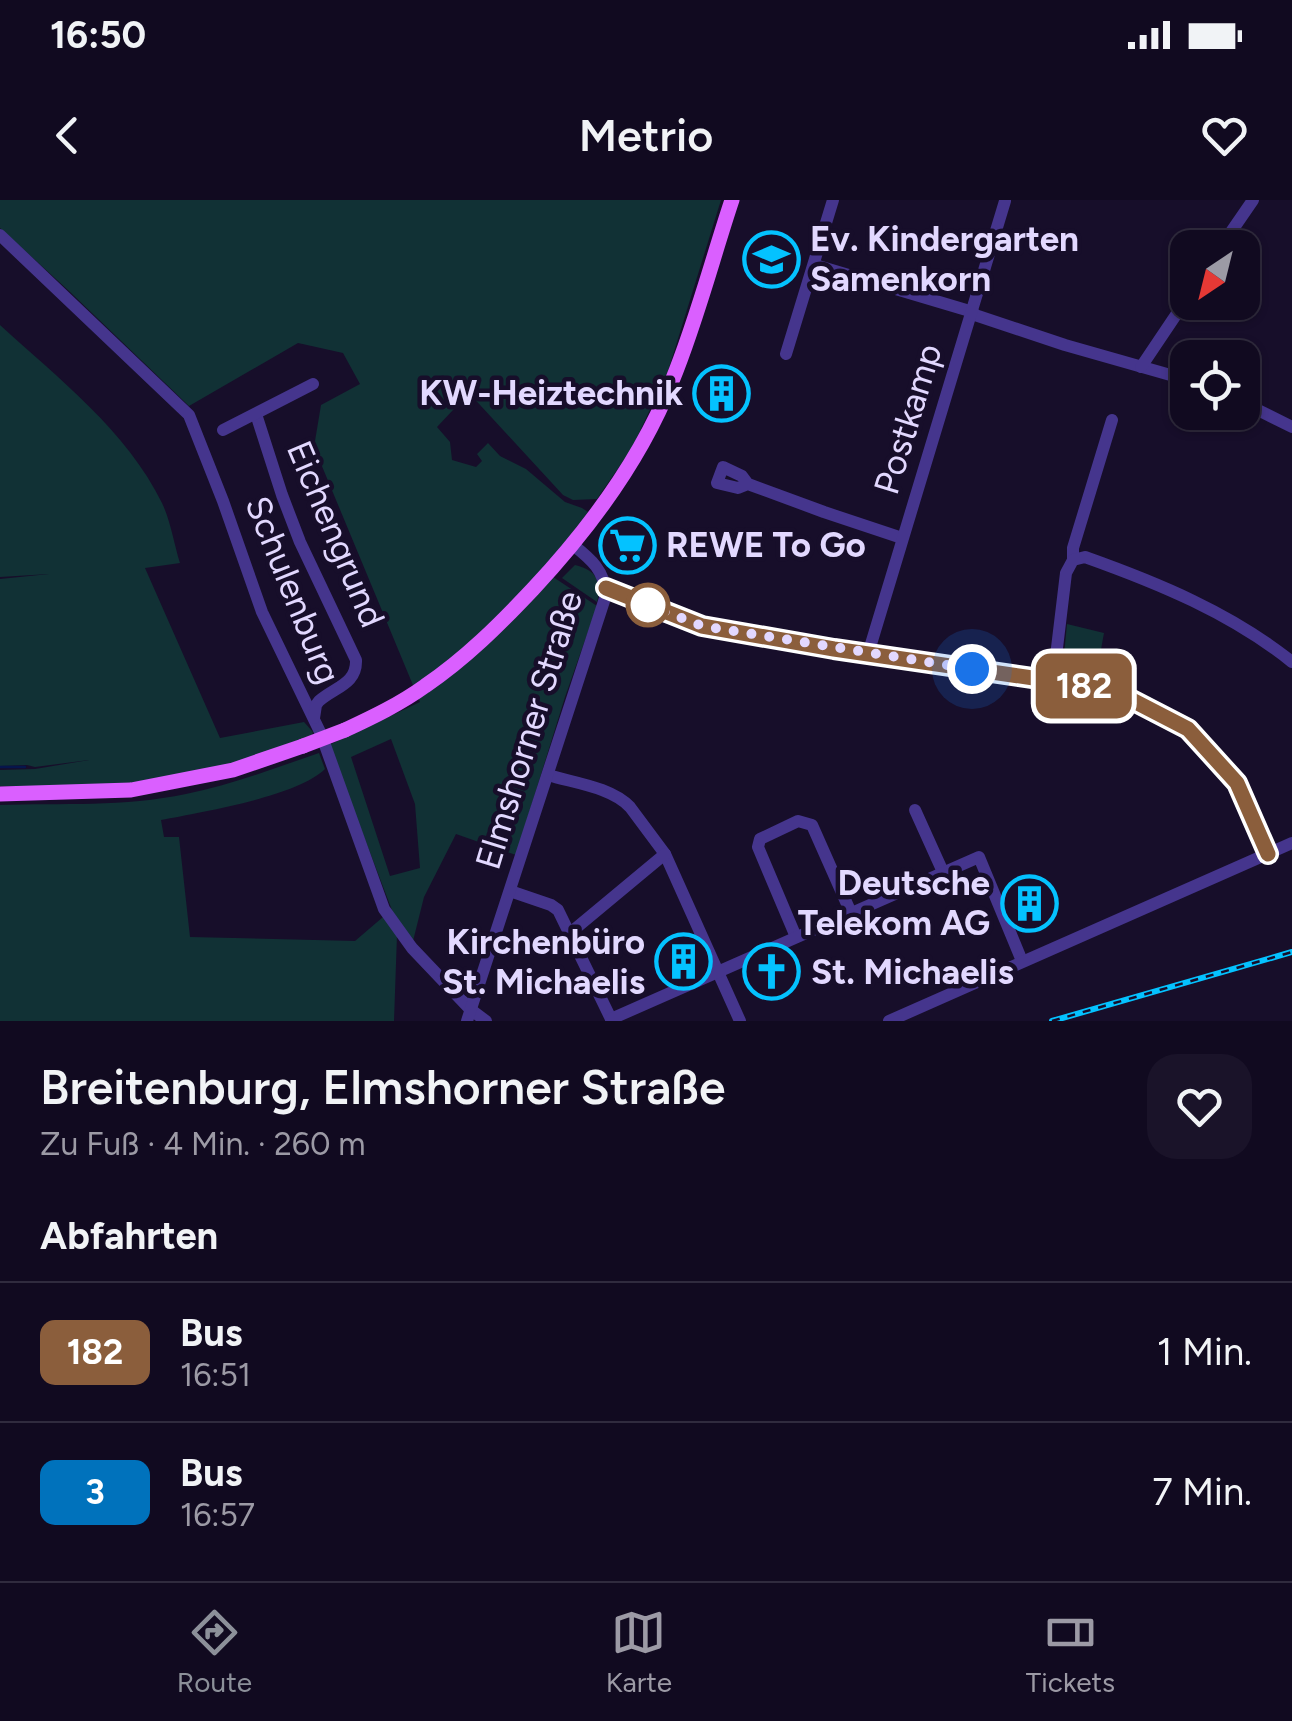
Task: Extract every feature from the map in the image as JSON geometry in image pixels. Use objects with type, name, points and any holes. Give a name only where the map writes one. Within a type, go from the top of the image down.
[{"type":"main road","name":"Elmshorner Straße","points":[[573,545],[629,468],[672,382],[732,200]]},
{"type":"main road","points":[[0,794],[77,794],[166,784],[233,770],[345,730],[397,704],[462,659],[573,545]]},
{"type":"street","points":[[786,354],[833,200]]},
{"type":"street","points":[[1232,230],[1253,200]]},
{"type":"street","name":"Postkamp","points":[[868,654],[1005,201]]},
{"type":"street","name":"Schulenburg","points":[[0,235],[189,415],[218,484],[258,603],[314,718],[388,917],[469,1015],[486,1021]]},
{"type":"street","points":[[815,265],[1170,375]]},
{"type":"street","points":[[1141,366],[1172,320]]},
{"type":"street","name":"Eichengrund","points":[[224,430],[314,384]]},
{"type":"street","points":[[1260,411],[1292,427]]},
{"type":"street","name":"Eichengrund","points":[[256,414],[300,542],[356,660],[353,676],[322,698],[314,718]]},
{"type":"street","points":[[1053,681],[1066,573],[1074,560],[1073,548],[1112,420]]},
{"type":"street","points":[[748,484],[902,538]]},
{"type":"street","name":"Elmshorner Straße","points":[[469,1015],[606,588],[599,569],[573,545]]},
{"type":"street","points":[[1074,560],[1085,557],[1153,582],[1212,610],[1292,662]]},
{"type":"street","points":[[606,588],[702,626],[1096,688],[1130,699],[1188,729],[1237,783],[1268,854]]},
{"type":"street","points":[[548,775],[619,797],[630,807],[666,854],[740,1021]]},
{"type":"street","points":[[914,810],[942,872]]},
{"type":"street","points":[[796,937],[758,847],[760,839],[798,822],[812,825],[850,912]]},
{"type":"street","points":[[889,1021],[1292,843]]},
{"type":"street","points":[[570,933],[666,854]]},
{"type":"street","points":[[510,890],[555,908],[612,1020],[979,856],[1022,962]]},
{"type":"green space","points":[[0,200],[721,200],[668,371],[632,448],[597,499],[573,500],[563,495],[469,393],[437,427],[450,442],[452,460],[476,467],[482,461],[477,454],[488,443],[500,456],[526,469],[565,502],[588,512],[544,571],[597,606],[516,855],[456,834],[424,897],[413,941],[395,918],[329,745],[420,702],[314,447],[321,405],[360,384],[343,353],[298,343],[189,406],[0,228]],"holes":[[[391,739],[415,804],[420,868],[390,876],[351,757]]]},
{"type":"green space","points":[[0,325],[111,429],[162,503],[180,563],[145,568],[220,738],[304,722],[312,735],[238,763],[131,783],[0,786],[0,770],[35,769],[89,760],[35,767],[0,766],[0,579],[49,574],[0,577]]},
{"type":"green space","points":[[575,565],[596,578],[597,602],[562,578]]},
{"type":"green space","points":[[1067,624],[1104,633],[1095,682],[1062,676]]},
{"type":"green space","points":[[319,753],[325,769],[293,788],[161,820],[164,837],[179,837],[190,937],[355,941],[383,917],[397,935],[394,1021],[0,1021],[0,805],[163,798],[220,786]]},
{"type":"waterway","points":[[0,767],[25,767]]},
{"type":"railway","points":[[1052,1021],[1292,952]]},
{"type":"bus line","name":"182","points":[[606,588],[702,626],[1074,684],[1130,699],[1188,729],[1237,783],[1268,854]]},
{"type":"place","name":"Ev. Kindergarten Samenkorn","points":[[771,259]]},
{"type":"place","name":"KW-Heiztechnik","points":[[722,393]]},
{"type":"place","name":"REWE To Go","points":[[627,545]]},
{"type":"place","name":"Deutsche Telekom AG","points":[[1029,903]]},
{"type":"place","name":"Kirchenbüro St. Michaelis","points":[[684,962]]},
{"type":"place","name":"St. Michaelis","points":[[772,972]]},
{"type":"route","points":[[648,605],[702,626],[972,669]]}]
